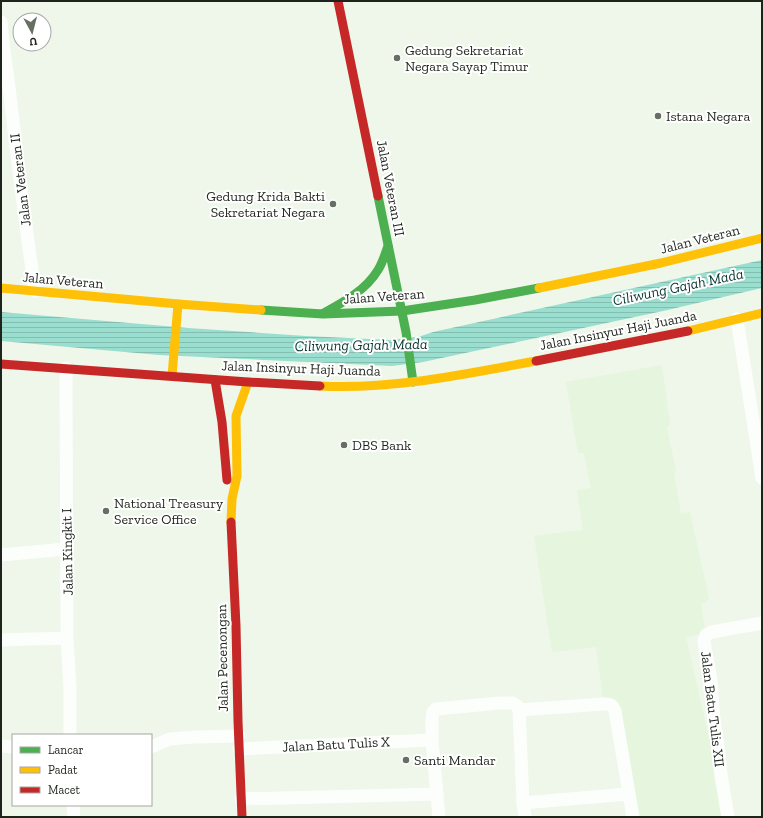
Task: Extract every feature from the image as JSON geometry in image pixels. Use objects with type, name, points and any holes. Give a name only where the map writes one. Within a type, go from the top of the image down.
[{"type":"main road","name":"Jalan Veteran III","points":[[338,1],[406,332],[413,382]]},
{"type":"main road","name":"Jalan Veteran","points":[[1,288],[178,304],[323,314],[402,312],[530,290],[660,263],[762,238]]},
{"type":"main road","points":[[323,314],[368,284],[382,264],[388,245]]},
{"type":"main road","points":[[172,376],[178,304]]},
{"type":"main road","name":"Jalan Insinyur Haji Juanda","points":[[1,364],[248,382],[323,386],[374,386],[462,375],[673,334],[762,313]]},
{"type":"main road","name":"Jalan Pecenongan","points":[[215,380],[222,422],[226,477],[232,499]]},
{"type":"main road","name":"Jalan Pecenongan","points":[[242,817],[231,519],[232,499],[237,476],[236,416],[248,382]]},
{"type":"street","name":"Jalan Veteran II","points":[[1,22],[24,215],[35,291]]},
{"type":"street","points":[[737,319],[762,478]]},
{"type":"street","name":"Jalan Kingkit I","points":[[66,368],[66,549],[70,734]]},
{"type":"street","points":[[1,555],[66,549]]},
{"type":"street","name":"Jalan Batu Tulis XII","points":[[728,817],[714,721],[711,680],[704,641],[706,635],[712,632],[762,623]]},
{"type":"street","points":[[1,640],[67,638]]},
{"type":"street","points":[[439,817],[432,740],[433,712],[436,708],[513,703],[519,710],[523,803],[525,817]]},
{"type":"street","points":[[519,710],[610,704],[613,706],[632,817]]},
{"type":"street","name":"Jalan Batu Tulis X","points":[[152,747],[170,739],[194,737],[239,742],[432,740]]},
{"type":"street","points":[[1,746],[12,748]]},
{"type":"street","points":[[241,799],[437,794]]},
{"type":"street","points":[[523,803],[628,794]]},
{"type":"street","points":[[73,806],[74,817]]},
{"type":"shaded area","points":[[662,365],[670,424],[667,428],[676,471],[674,475],[681,514],[690,512],[709,599],[701,604],[705,631],[700,634],[686,637],[711,747],[714,777],[721,817],[633,817],[615,700],[603,698],[596,647],[552,652],[534,536],[583,530],[577,490],[591,488],[584,453],[578,453],[566,382]]},
{"type":"water","name":"Ciliwung Gajah Mada","points":[[762,260],[762,288],[663,311],[423,362],[392,366],[159,355],[1,341],[1,312],[188,328],[390,340],[418,337],[433,332]]},
{"type":"traffic: fast","points":[[378,196],[406,332],[413,382]]},
{"type":"traffic: fast","points":[[324,313],[347,300],[367,284],[380,267],[388,246]]},
{"type":"traffic: fast","points":[[261,310],[323,314],[402,311],[475,300],[539,288]]},
{"type":"traffic: slow","points":[[539,288],[661,263],[762,238]]},
{"type":"traffic: slow","points":[[1,288],[261,310]]},
{"type":"traffic: slow","points":[[172,376],[178,304]]},
{"type":"traffic: slow","points":[[688,331],[762,313]]},
{"type":"traffic: slow","points":[[320,386],[374,386],[428,380],[536,361]]},
{"type":"traffic: slow","points":[[231,522],[232,499],[237,476],[236,416],[248,382]]},
{"type":"traffic: jam","points":[[338,1],[378,196]]},
{"type":"traffic: jam","points":[[536,361],[688,331]]},
{"type":"traffic: jam","points":[[1,364],[320,386]]},
{"type":"traffic: jam","points":[[215,380],[222,422],[227,480]]},
{"type":"traffic: jam","points":[[231,522],[242,817]]},
{"type":"place","name":"Gedung Sekretariat Negara Sayap Timur","points":[[397,58]]},
{"type":"place","name":"Istana Negara","points":[[658,116]]},
{"type":"place","name":"Gedung Krida Bakti Sekretariat Negara","points":[[333,204]]},
{"type":"place","name":"DBS Bank","points":[[344,445]]},
{"type":"place","name":"National Treasury Service Office","points":[[106,511]]},
{"type":"place","name":"Santi Mandar","points":[[406,760]]}]
